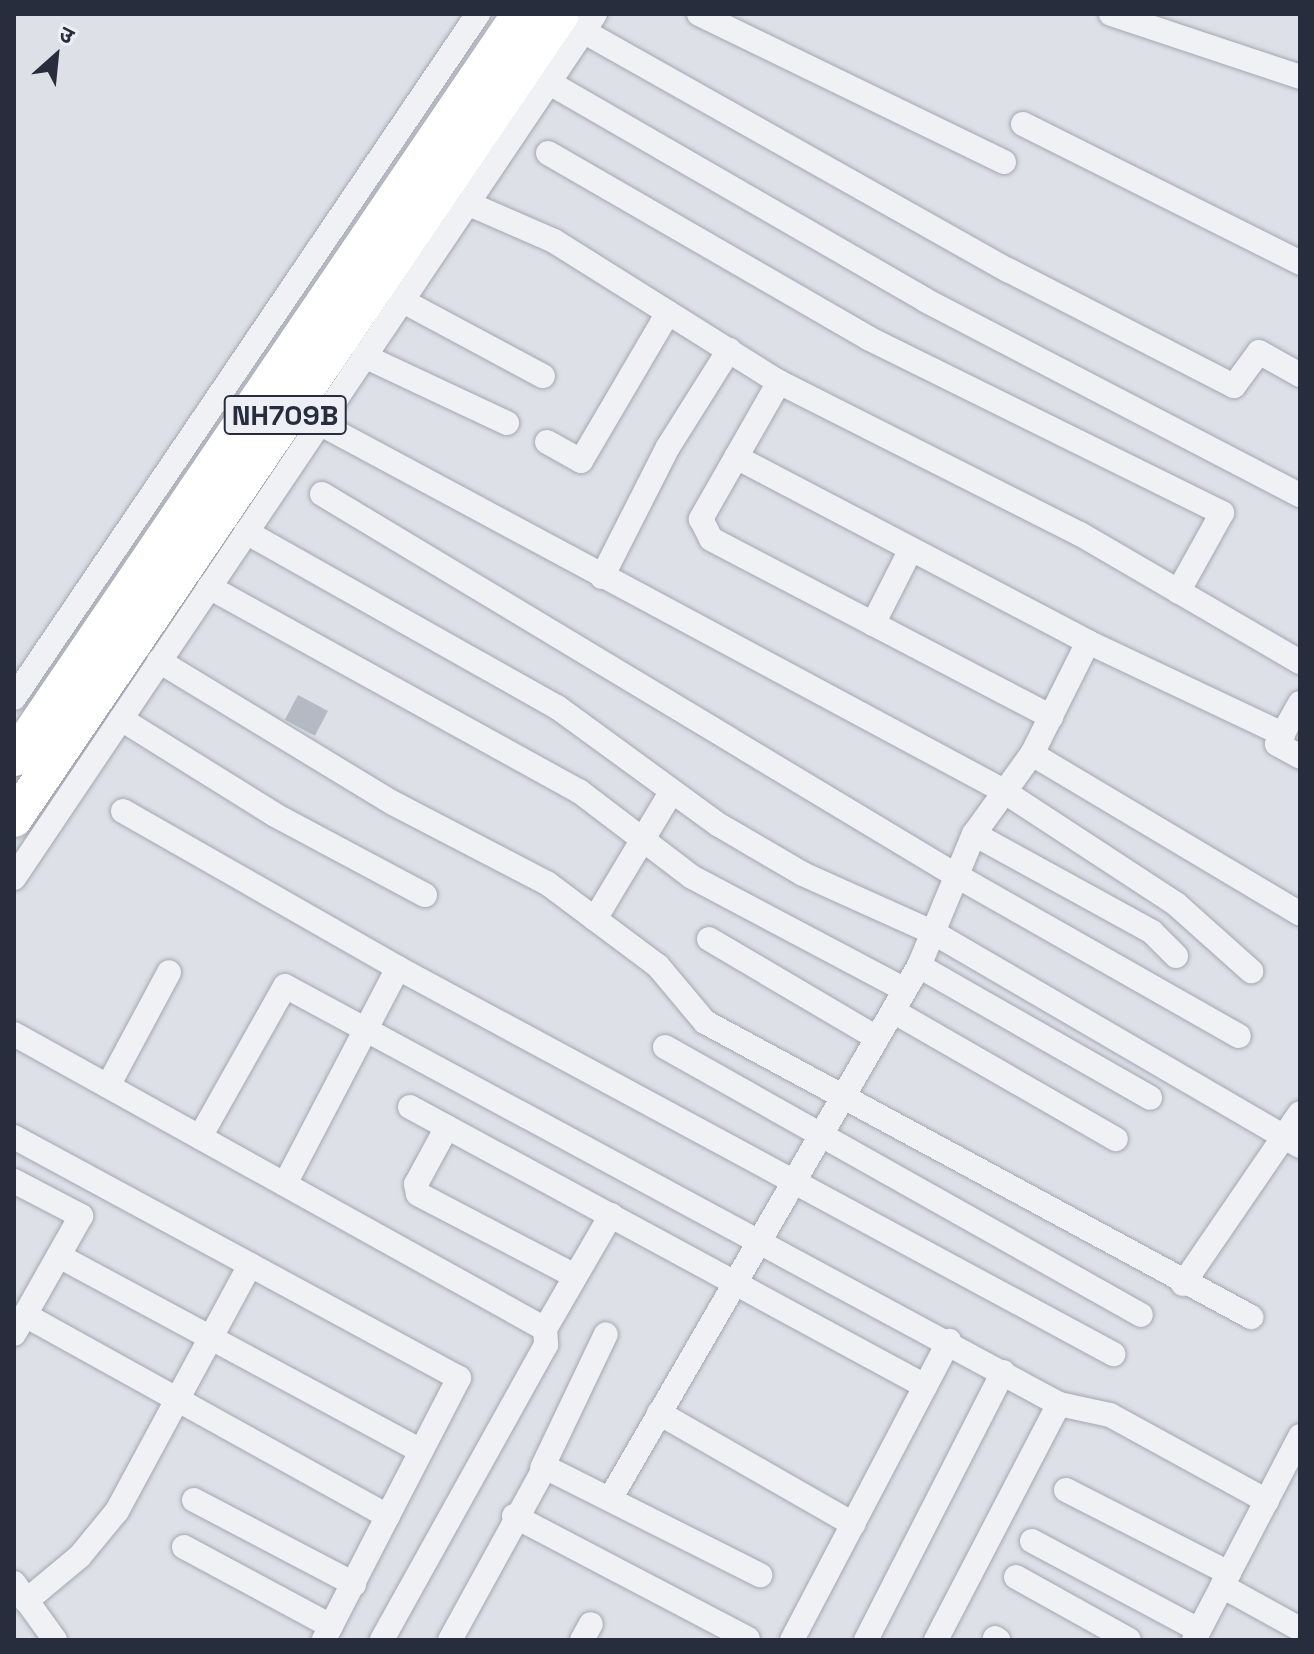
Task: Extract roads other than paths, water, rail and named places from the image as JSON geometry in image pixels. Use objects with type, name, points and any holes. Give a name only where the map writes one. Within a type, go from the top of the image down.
[{"type":"highway","name":"NH709B","points":[[14,758],[520,14]]},
{"type":"highway","name":"NH709B","points":[[14,819],[580,20]]},
{"type":"street","points":[[14,698],[478,14]]},
{"type":"street","points":[[699,14],[1004,162]]},
{"type":"street","points":[[1111,14],[1300,77]]},
{"type":"street","points":[[14,878],[134,728],[261,541],[339,433],[379,364],[401,300],[475,207],[548,82],[580,20],[1008,270],[1234,386],[1259,352],[1300,375]]},
{"type":"street","points":[[548,82],[925,300],[1300,495]]},
{"type":"street","points":[[1023,124],[1300,263]]},
{"type":"street","points":[[548,153],[868,338],[1222,513],[1178,592]]},
{"type":"street","points":[[475,207],[505,224],[554,241],[779,382],[1080,534],[1300,662]]},
{"type":"street","points":[[401,300],[543,376]]},
{"type":"street","points":[[547,442],[581,461],[668,313]]},
{"type":"street","points":[[602,577],[668,447],[729,350]]},
{"type":"street","points":[[379,364],[507,423]]},
{"type":"street","points":[[779,382],[701,519],[711,539],[1051,717]]},
{"type":"street","points":[[339,433],[1002,790],[1176,904],[1251,971]]},
{"type":"street","points":[[736,457],[1088,642],[1283,734]]},
{"type":"street","points":[[322,494],[957,876],[1239,1036]]},
{"type":"street","points":[[261,541],[557,707],[672,791],[803,874],[934,933],[1292,1141]]},
{"type":"street","points":[[873,624],[911,549]]},
{"type":"street","points":[[224,596],[579,791],[692,877],[899,1001],[1116,1139]]},
{"type":"street","points":[[610,1499],[919,966],[974,834],[1002,790],[1032,754],[1088,642]]},
{"type":"street","points":[[175,671],[393,803],[547,883],[658,966],[705,1022],[844,1093],[1183,1284],[1251,1317]]},
{"type":"street","points":[[1300,703],[1277,744],[1300,757]]},
{"type":"street","points":[[134,728],[425,895]]},
{"type":"street","points":[[1032,754],[1300,914]]},
{"type":"street","points":[[595,919],[672,791]]},
{"type":"street","points":[[123,811],[398,968],[1113,1354]]},
{"type":"street","points":[[974,834],[1152,932],[1176,956]]},
{"type":"street","points":[[709,939],[877,1038]]},
{"type":"street","points":[[919,966],[1150,1098]]},
{"type":"street","points":[[285,1184],[398,968]]},
{"type":"street","points":[[108,1086],[169,972]]},
{"type":"street","points":[[200,1137],[285,986],[949,1341],[1059,1404],[1110,1415],[1267,1501]]},
{"type":"street","points":[[14,1034],[545,1329]]},
{"type":"street","points":[[665,1047],[821,1132],[1141,1315]]},
{"type":"street","points":[[410,1107],[925,1386]]},
{"type":"street","points":[[1183,1284],[1292,1141],[1300,1113]]},
{"type":"street","points":[[447,1127],[416,1184],[418,1194],[575,1276]]},
{"type":"street","points":[[14,1137],[459,1378],[327,1633],[184,1547]]},
{"type":"street","points":[[14,1181],[81,1216],[20,1324],[178,1402],[388,1516]]},
{"type":"street","points":[[382,1640],[546,1345],[545,1329],[611,1215]]},
{"type":"street","points":[[59,1256],[421,1451]]},
{"type":"street","points":[[55,1640],[20,1592],[101,1535],[178,1402],[250,1265]]},
{"type":"street","points":[[450,1640],[542,1468],[606,1334]]},
{"type":"street","points":[[792,1640],[949,1341]]},
{"type":"street","points":[[866,1640],[1003,1372]]},
{"type":"street","points":[[936,1640],[1059,1404]]},
{"type":"street","points":[[659,1413],[853,1524]]},
{"type":"street","points":[[1032,1541],[1196,1635],[1267,1501],[1294,1463],[1300,1436]]},
{"type":"street","points":[[542,1468],[760,1575]]},
{"type":"street","points":[[1066,1490],[1225,1579],[1300,1629]]},
{"type":"street","points":[[194,1500],[354,1584]]},
{"type":"street","points":[[514,1516],[710,1631],[748,1639]]},
{"type":"street","points":[[1016,1577],[1129,1640]]}]
